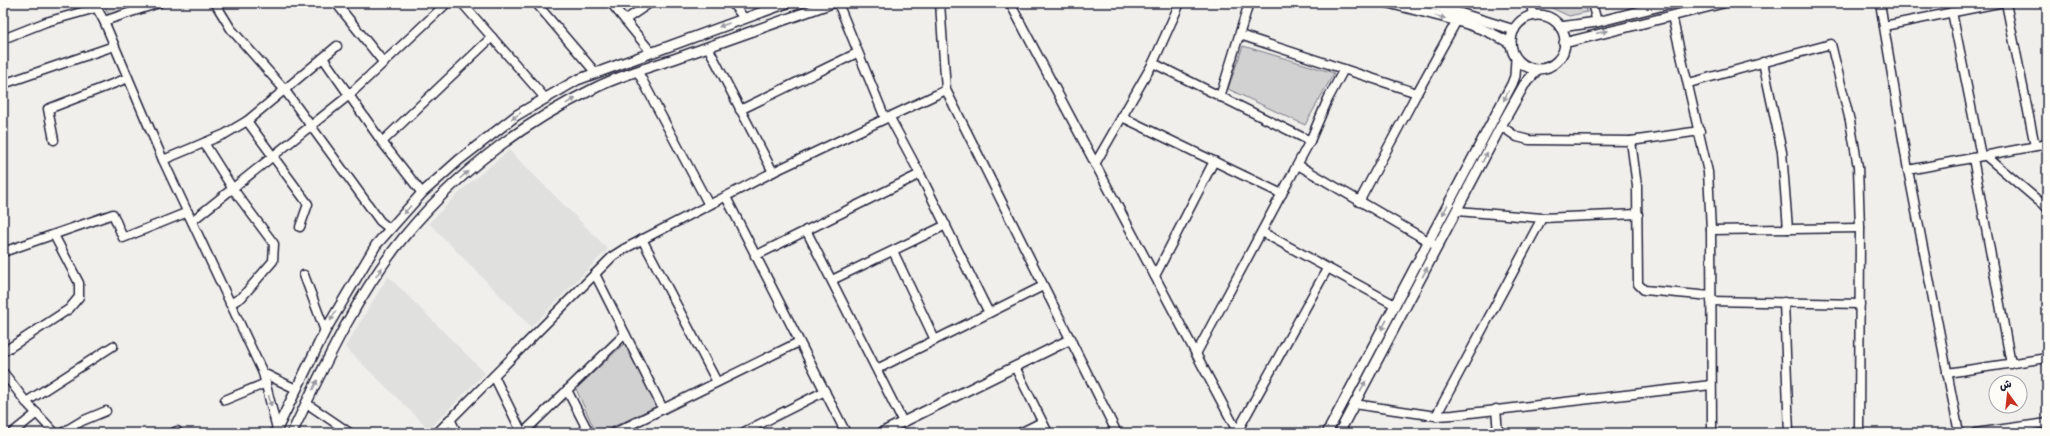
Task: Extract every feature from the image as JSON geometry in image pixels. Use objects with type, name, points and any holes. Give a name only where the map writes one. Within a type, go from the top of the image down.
[{"type":"street","points":[[104,21],[160,3]]},
{"type":"street","points":[[215,3],[230,30],[284,89],[380,221],[402,239]]},
{"type":"street","points":[[336,3],[384,63]]},
{"type":"street","points":[[192,221],[274,158],[348,96],[447,3]]},
{"type":"street","points":[[462,3],[545,98]]},
{"type":"street","points":[[536,3],[595,72]]},
{"type":"street","points":[[611,3],[651,52]]},
{"type":"street","points":[[625,20],[650,3]]},
{"type":"street","points":[[732,3],[744,18]]},
{"type":"street","points":[[276,431],[325,331],[376,245],[422,193],[492,133],[545,98],[595,72],[787,3]]},
{"type":"street","points":[[292,433],[306,403],[355,310],[402,239],[432,204],[502,143],[538,118],[594,88],[832,3]]},
{"type":"street","points":[[838,3],[858,53],[887,117],[920,174],[989,313]]},
{"type":"street","points":[[940,3],[946,90],[1117,433]]},
{"type":"street","points":[[1010,3],[1237,432]]},
{"type":"street","points":[[1095,164],[1153,63],[1180,3]]},
{"type":"street","points":[[1220,97],[1249,3]]},
{"type":"street","points":[[1389,3],[1499,36],[1511,44]]},
{"type":"street","points":[[1427,3],[1514,30]]},
{"type":"street","points":[[1531,3],[1534,16]]},
{"type":"street","points":[[1592,3],[1597,22]]},
{"type":"street","points":[[1560,27],[1597,22],[1641,7],[1672,3]]},
{"type":"street","points":[[1564,42],[1723,3]]},
{"type":"street","points":[[1880,3],[1908,170],[1959,433]]},
{"type":"street","points":[[1884,26],[1999,3]]},
{"type":"street","points":[[2006,3],[2035,146]]},
{"type":"street","points":[[3,39],[95,5],[104,21],[164,160],[263,372],[276,431]]},
{"type":"street","points":[[1952,12],[1980,157],[2011,364]]},
{"type":"street","points":[[1327,433],[1512,84],[1516,69],[1516,59],[1511,44],[1514,30],[1519,23],[1534,16],[1546,17],[1560,27],[1564,42],[1559,58],[1553,64],[1538,69],[1524,85],[1339,433]]},
{"type":"street","points":[[1672,16],[1689,83],[1708,172],[1711,230],[1712,433]]},
{"type":"street","points":[[1359,202],[1456,22]]},
{"type":"street","points":[[1240,35],[1417,93]]},
{"type":"street","points":[[382,142],[492,37]]},
{"type":"street","points":[[1689,83],[1831,44],[1856,149],[1860,182],[1859,433],[1849,433]]},
{"type":"street","points":[[3,84],[114,46]]},
{"type":"street","points":[[164,160],[204,143],[247,121],[337,46]]},
{"type":"street","points":[[708,47],[773,172]]},
{"type":"street","points":[[740,110],[858,53]]},
{"type":"street","points":[[323,58],[348,96],[422,193]]},
{"type":"street","points":[[1516,59],[1522,64],[1538,69]]},
{"type":"street","points":[[1762,62],[1782,152],[1788,229]]},
{"type":"street","points":[[1153,63],[1310,141]]},
{"type":"street","points":[[1196,354],[1298,165],[1328,99],[1344,69]]},
{"type":"street","points":[[638,72],[709,205]]},
{"type":"street","points":[[54,140],[48,110],[128,78]]},
{"type":"street","points":[[437,433],[616,253],[773,172],[946,90]]},
{"type":"street","points":[[1122,117],[1282,194]]},
{"type":"street","points":[[247,121],[308,204],[300,227]]},
{"type":"street","points":[[1501,126],[1517,137],[1529,140],[1631,141],[1700,131]]},
{"type":"street","points":[[1631,141],[1638,214],[1638,280],[1640,288],[1648,291],[1711,298],[1860,304]]},
{"type":"street","points":[[204,143],[233,189],[274,244],[273,261],[242,297],[230,304]]},
{"type":"street","points":[[1908,170],[2047,144]]},
{"type":"street","points":[[1980,157],[2047,208]]},
{"type":"street","points":[[1155,276],[1214,161]]},
{"type":"street","points":[[1298,165],[1438,247]]},
{"type":"street","points":[[755,256],[920,174]]},
{"type":"street","points":[[726,197],[846,433]]},
{"type":"street","points":[[1457,211],[1542,218],[1638,214]]},
{"type":"street","points":[[3,252],[113,214],[123,238],[188,212]]},
{"type":"street","points":[[1436,416],[1542,218]]},
{"type":"street","points":[[832,280],[946,225]]},
{"type":"street","points":[[1711,230],[1860,228]]},
{"type":"street","points":[[806,230],[903,422]]},
{"type":"street","points":[[1262,232],[1395,305]]},
{"type":"street","points":[[3,352],[69,309],[79,297],[79,283],[54,235]]},
{"type":"street","points":[[642,239],[717,382]]},
{"type":"street","points":[[892,251],[935,340]]},
{"type":"street","points":[[1237,432],[1327,269]]},
{"type":"street","points":[[595,274],[663,409]]},
{"type":"street","points":[[304,275],[325,331]]},
{"type":"street","points":[[877,369],[1043,286]]},
{"type":"street","points":[[1784,302],[1789,433]]},
{"type":"street","points":[[494,376],[523,433],[625,334]]},
{"type":"street","points":[[881,433],[1070,339]]},
{"type":"street","points":[[614,433],[799,342]]},
{"type":"street","points":[[26,402],[113,346]]},
{"type":"street","points":[[1947,373],[2047,358]]},
{"type":"street","points":[[1014,367],[1048,433]]},
{"type":"street","points":[[3,372],[26,402],[55,433]]},
{"type":"street","points":[[263,372],[296,389]]},
{"type":"street","points":[[225,400],[266,383]]},
{"type":"street","points":[[1354,404],[1436,416],[1466,414],[1496,409],[1711,385]]},
{"type":"street","points":[[567,390],[589,433]]},
{"type":"street","points":[[742,433],[825,391]]},
{"type":"street","points":[[306,403],[350,433]]},
{"type":"street","points":[[1496,409],[1498,433]]},
{"type":"street","points":[[62,433],[82,420],[106,411]]},
{"type":"street","points":[[12,433],[37,413]]},
{"type":"street","points":[[450,419],[457,433]]},
{"type":"street","points":[[1020,433],[1042,422]]},
{"type":"street","points":[[1975,433],[2047,423]]},
{"type":"shaded area","points":[[103,3],[145,3],[109,15]]},
{"type":"shaded area","points":[[1541,3],[1585,3],[1587,12],[1569,16]]},
{"type":"shaded area","points":[[1243,46],[1334,73],[1305,125],[1228,89]]},
{"type":"shaded area","points":[[509,150],[608,249],[531,327],[429,223],[465,187]]},
{"type":"shaded area","points":[[388,276],[485,373],[429,429],[345,347]]},
{"type":"shaded area","points":[[626,342],[657,406],[600,433],[596,433],[576,389]]}]
